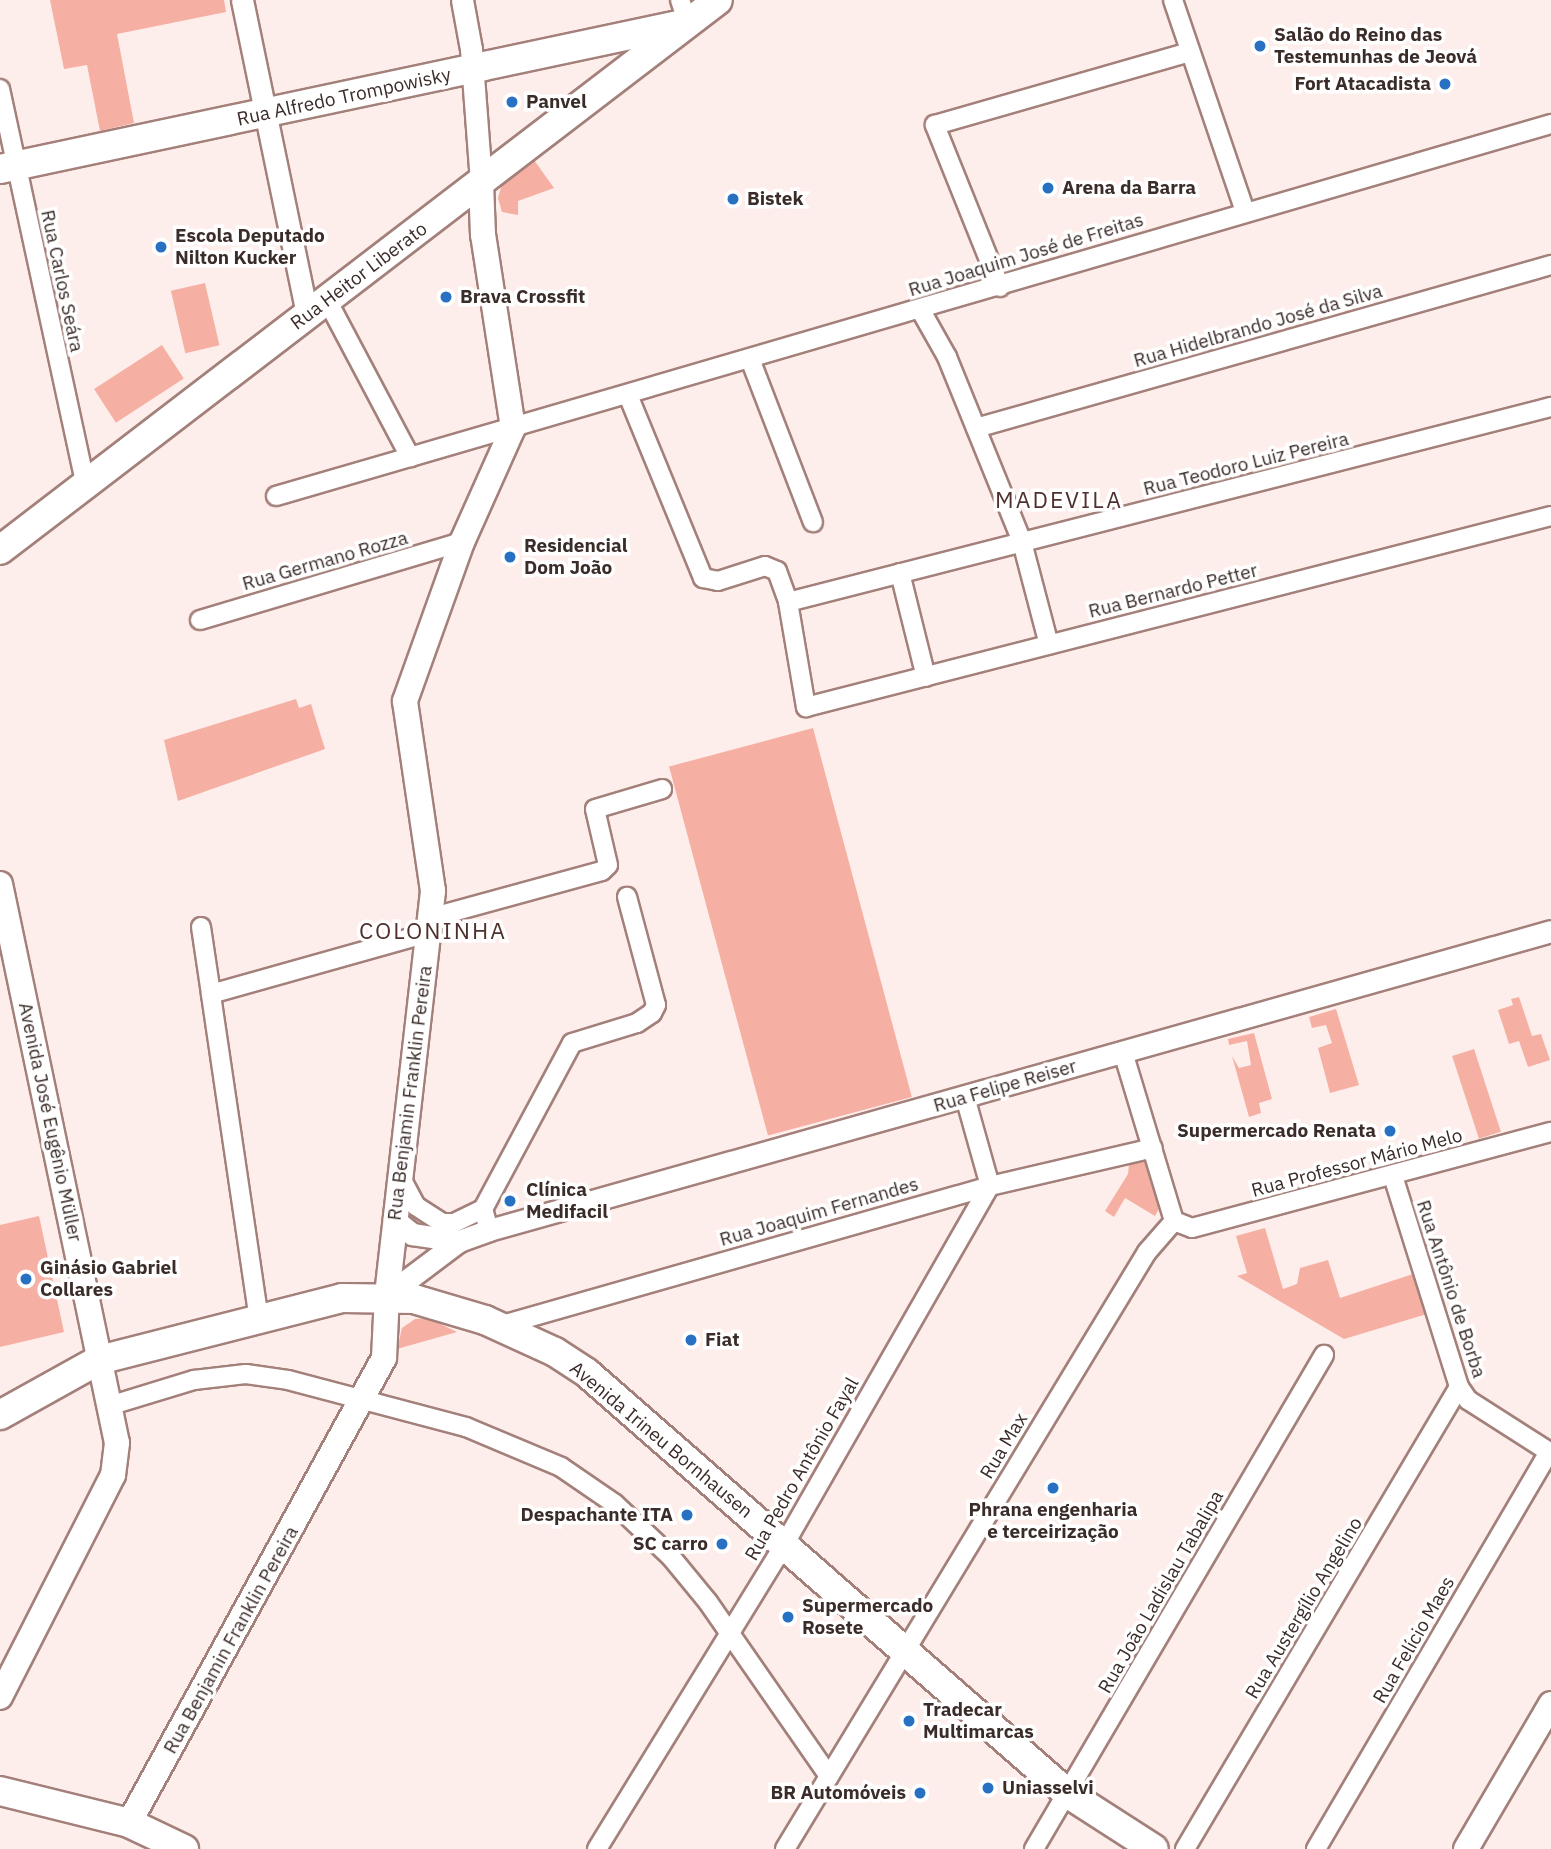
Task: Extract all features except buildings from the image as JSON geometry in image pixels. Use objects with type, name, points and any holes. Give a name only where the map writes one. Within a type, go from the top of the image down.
[{"type":"main road","name":"Rua Heitor Liberato","points":[[0,550],[85,482],[481,182],[684,11],[718,0]]},
{"type":"main road","name":"Rua Alfredo Trompowisky","points":[[8,167],[473,71],[684,11]]},
{"type":"main road","points":[[481,182],[483,234],[513,428]]},
{"type":"main road","name":"Rua Benjamin Franklin Pereira","points":[[129,1823],[365,1400],[384,1358],[387,1295],[429,925],[430,852],[405,701],[462,542],[513,428]]},
{"type":"main road","name":"Avenida José Eugênio Müller","points":[[0,884],[99,1360],[112,1405],[117,1443],[113,1475],[0,1697]]},
{"type":"main road","name":"Avenida Irineu Bornhausen","points":[[0,1415],[99,1360],[342,1298],[387,1295],[440,1305],[499,1326],[587,1373],[1067,1793],[1154,1849]]},
{"type":"main road","points":[[1466,1849],[1551,1704]]},
{"type":"main road","points":[[0,1791],[129,1823],[184,1849]]},
{"type":"street","points":[[242,0],[264,113],[317,308],[410,457]]},
{"type":"street","points":[[462,0],[473,71],[481,182]]},
{"type":"street","points":[[1173,0],[1245,211]]},
{"type":"street","points":[[1000,287],[935,125],[1190,52]]},
{"type":"street","name":"Rua Carlos Seára","points":[[0,89],[8,167],[85,482]]},
{"type":"street","name":"Rua Joaquim José de Freitas","points":[[276,496],[1000,287],[1245,211],[1551,124]]},
{"type":"street","name":"Rua Hidelbrando José da Silva","points":[[976,428],[1551,265]]},
{"type":"street","points":[[920,309],[947,357],[1023,542],[1049,645]]},
{"type":"street","points":[[750,359],[813,522]]},
{"type":"street","points":[[628,394],[703,578],[718,581],[769,566],[777,571],[788,602]]},
{"type":"street","name":"Rua Teodoro Luiz Pereira","points":[[788,602],[1551,407]]},
{"type":"street","name":"Rua Bernardo Petter","points":[[788,602],[806,708],[1551,516]]},
{"type":"street","name":"Rua Germano Rozza","points":[[200,620],[462,542]]},
{"type":"street","points":[[900,573],[926,677]]},
{"type":"street","points":[[211,994],[602,871],[608,865],[595,809],[662,789]]},
{"type":"street","points":[[401,1178],[416,1206],[442,1223],[486,1219],[572,1043],[636,1023],[652,1013],[655,995],[627,897]]},
{"type":"street","points":[[201,927],[259,1320]]},
{"type":"street","name":"Rua Felipe Reiser","points":[[387,1295],[486,1219],[965,1097],[1551,931]]},
{"type":"street","points":[[1123,1052],[1174,1221]]},
{"type":"street","points":[[965,1097],[990,1186]]},
{"type":"street","name":"Rua Professor Mário Melo","points":[[1174,1221],[1192,1228],[1551,1132]]},
{"type":"street","name":"Rua Joaquim Fernandes","points":[[499,1326],[990,1186],[1153,1148]]},
{"type":"street","name":"Rua Antônio de Borba","points":[[1393,1176],[1459,1387],[1468,1399],[1550,1453]]},
{"type":"street","name":"Rua Pedro Antônio Fayal","points":[[597,1849],[784,1545],[990,1186]]},
{"type":"street","name":"Rua Felipe Reiser","points":[[396,1221],[412,1234],[459,1241]]},
{"type":"street","name":"Rua Max","points":[[785,1849],[1147,1252],[1174,1221]]},
{"type":"street","name":"Rua João Ladislau Tabalipa","points":[[1034,1849],[1324,1355]]},
{"type":"street","points":[[112,1405],[194,1380],[246,1374],[288,1380],[466,1427],[561,1467],[641,1526],[730,1633],[828,1776]]},
{"type":"street","name":"Rua Austergílio Angelino","points":[[1185,1849],[1459,1387]]},
{"type":"street","name":"Rua Felício Maes","points":[[1316,1849],[1550,1453]]},
{"type":"shaded area","points":[[50,0],[224,0],[226,12],[117,34],[134,123],[100,131],[87,65],[64,69]]},
{"type":"shaded area","points":[[534,160],[554,188],[518,201],[518,215],[502,212],[498,198],[502,184]]},
{"type":"shaded area","points":[[205,283],[219,345],[185,353],[171,291]]},
{"type":"shaded area","points":[[162,345],[184,379],[116,423],[94,389]]},
{"type":"shaded area","points":[[296,699],[299,708],[311,704],[325,749],[178,801],[164,740]]},
{"type":"shaded area","points":[[813,728],[912,1097],[768,1136],[669,767]]},
{"type":"shaded area","points":[[1519,997],[1532,1036],[1541,1034],[1550,1060],[1528,1067],[1519,1041],[1509,1044],[1498,1010],[1513,1005],[1511,999]]},
{"type":"shaded area","points":[[1336,1009],[1359,1085],[1330,1093],[1318,1048],[1332,1043],[1326,1025],[1312,1028],[1309,1017]]},
{"type":"shaded area","points":[[1254,1033],[1272,1099],[1259,1103],[1261,1113],[1249,1117],[1232,1056],[1239,1068],[1251,1065],[1247,1041],[1229,1045],[1228,1039]]},
{"type":"shaded area","points":[[1474,1049],[1501,1132],[1479,1139],[1452,1056]]},
{"type":"shaded area","points":[[1148,1161],[1162,1203],[1155,1216],[1125,1198],[1114,1217],[1105,1211],[1128,1174],[1129,1164]]},
{"type":"shaded area","name":"Ginásio Gabriel Collares","points":[[39,1216],[64,1332],[0,1347],[0,1225]]},
{"type":"shaded area","points":[[1265,1228],[1283,1289],[1297,1284],[1300,1268],[1328,1260],[1340,1298],[1413,1274],[1427,1314],[1344,1339],[1237,1276],[1247,1273],[1236,1236]]},
{"type":"shaded area","points":[[428,1318],[457,1332],[397,1349],[402,1328],[415,1319]]},
{"type":"place","name":"Salão do Reino das Testemunhas de Jeová","points":[[1260,46]]},
{"type":"place","name":"Fort Atacadista","points":[[1445,84]]},
{"type":"place","name":"Panvel","points":[[512,102]]},
{"type":"place","name":"Arena da Barra","points":[[1048,188]]},
{"type":"place","name":"Bistek","points":[[733,199]]},
{"type":"place","name":"Escola Deputado Nilton Kucker","points":[[161,247]]},
{"type":"place","name":"Brava Crossfit","points":[[446,297]]},
{"type":"place","name":"Residencial Dom João","points":[[510,557]]},
{"type":"place","name":"Supermercado Renata","points":[[1390,1131]]},
{"type":"place","name":"Clínica Medifacil","points":[[510,1201]]},
{"type":"place","name":"Ginásio Gabriel Collares","points":[[26,1279]]},
{"type":"place","name":"Fiat","points":[[691,1340]]},
{"type":"place","name":"Phrana engenharia e terceirização","points":[[1053,1488]]},
{"type":"place","name":"Despachante ITA","points":[[687,1515]]},
{"type":"place","name":"SC carro","points":[[722,1544]]},
{"type":"place","name":"Supermercado Rosete","points":[[788,1617]]},
{"type":"place","name":"Tradecar Multimarcas","points":[[909,1721]]},
{"type":"place","name":"Uniasselvi","points":[[988,1788]]},
{"type":"place","name":"BR Automóveis","points":[[920,1793]]},
{"type":"district","name":"MADEVILA","points":[[1059,499]]},
{"type":"district","name":"COLONINHA","points":[[433,930]]}]
